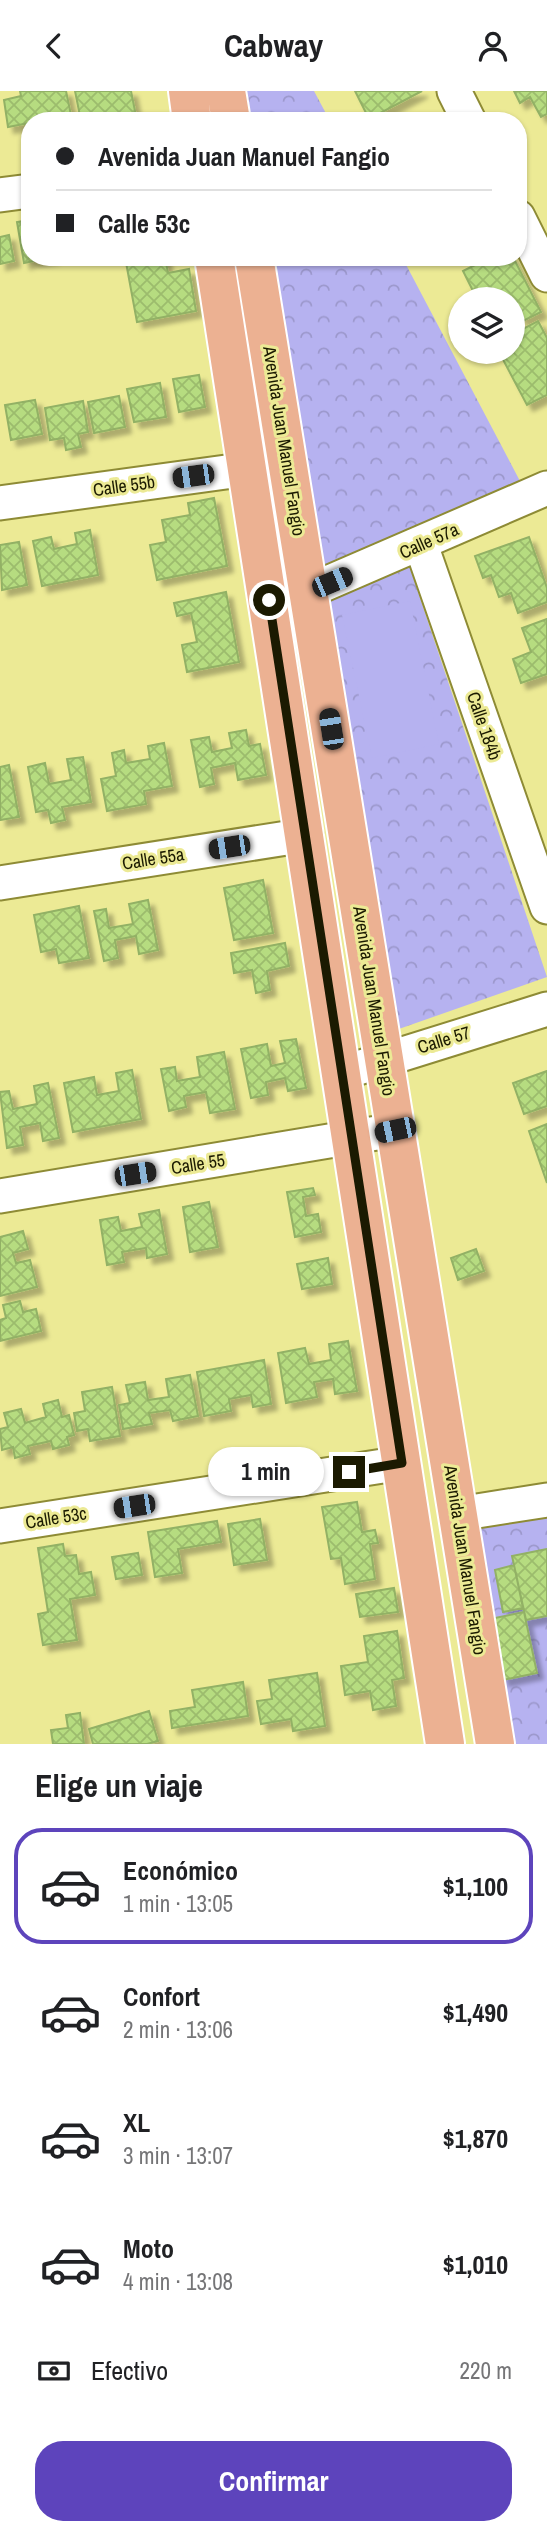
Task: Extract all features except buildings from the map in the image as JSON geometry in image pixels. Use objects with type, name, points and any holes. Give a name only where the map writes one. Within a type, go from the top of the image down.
[{"type":"main road","points":[[188,91],[191,112]]},
{"type":"main road","points":[[226,91],[230,112]]},
{"type":"main road","points":[[215,266],[306,835],[445,1744]]},
{"type":"main road","name":"Avenida Juan Manuel Fangio","points":[[255,266],[495,1744]]},
{"type":"street","points":[[454,91],[464,112]]},
{"type":"street","points":[[0,195],[21,192]]},
{"type":"street","points":[[527,235],[547,275]]},
{"type":"street","name":"Calle 55b","points":[[0,503],[248,469]]},
{"type":"street","name":"Calle 57a","points":[[309,591],[421,545],[547,488]]},
{"type":"street","name":"Calle 184b","points":[[421,545],[547,907]]},
{"type":"street","name":"Calle 55a","points":[[0,883],[306,835]]},
{"type":"street","name":"Calle 57","points":[[342,1073],[547,1009]]},
{"type":"street","name":"Calle 55","points":[[0,1196],[395,1130]]},
{"type":"street","name":"Calle 53c","points":[[0,1527],[402,1463]]},
{"type":"street","points":[[458,1514],[547,1500]]},
{"type":"green space","points":[[242,91],[314,91],[325,112],[241,112]]},
{"type":"green space","points":[[264,266],[407,266],[448,344],[448,364],[458,364],[521,483],[316,577]]},
{"type":"green space","points":[[406,556],[547,977],[396,1030],[318,596]]},
{"type":"green space","points":[[410,601],[439,744],[372,758],[342,615]]},
{"type":"green space","points":[[547,1507],[547,1744],[500,1744],[463,1520]]},
{"type":"route","points":[[269,600],[402,1463],[349,1472]]}]
